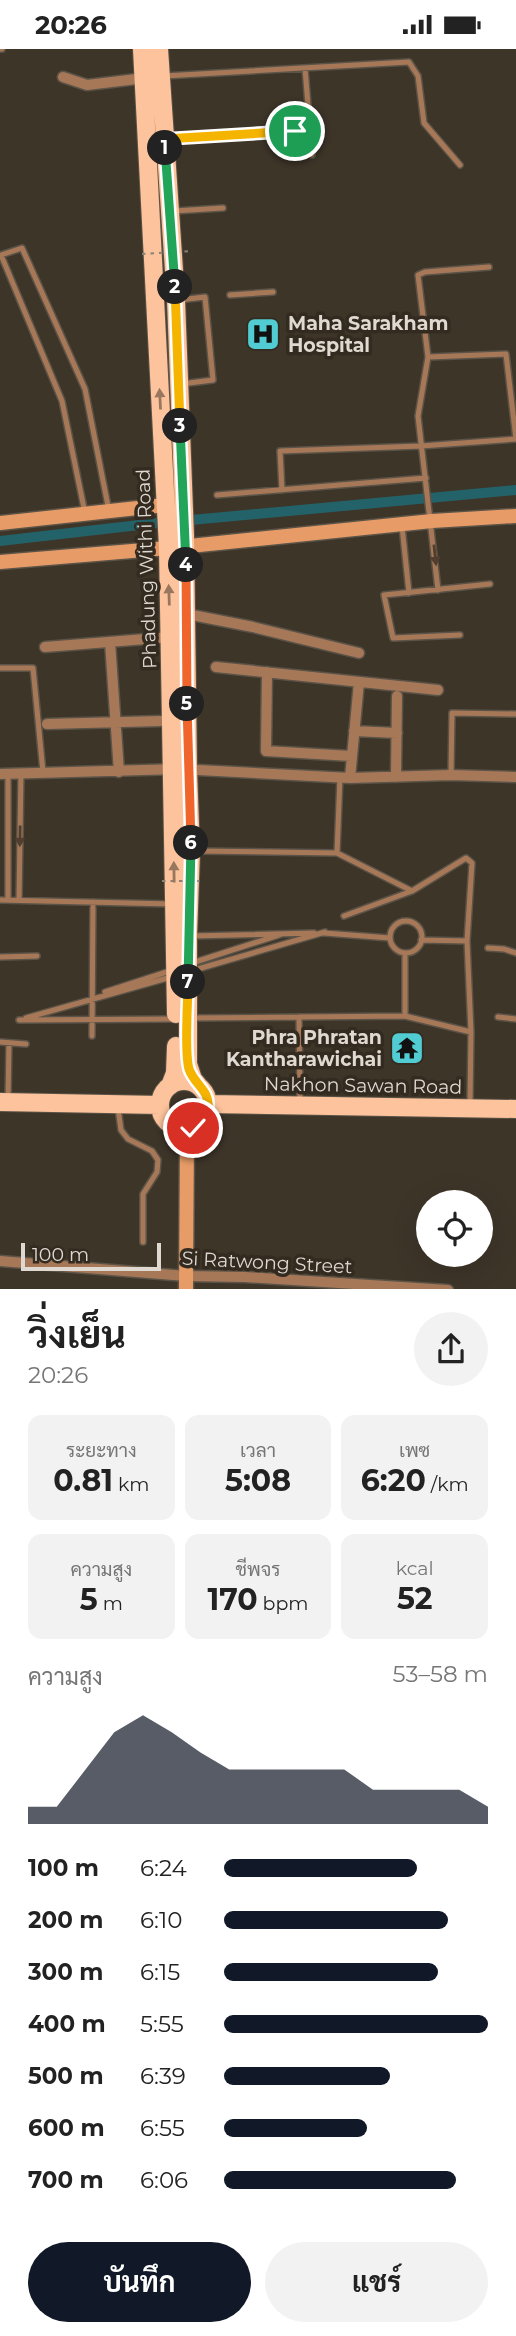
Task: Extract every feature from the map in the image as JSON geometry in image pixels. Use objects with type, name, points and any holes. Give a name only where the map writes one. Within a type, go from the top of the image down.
[{"type":"main road","name":"Phadung Withi Road","points":[[142,49],[153,77],[165,139],[176,300],[184,514],[176,542],[171,637],[180,770],[191,851],[188,1064],[198,1085]]},
{"type":"main road","name":"Phadung Withi Road","points":[[159,49],[153,77],[165,510],[176,542],[187,614],[174,904],[177,1064],[170,1086]]},
{"type":"main road","points":[[184,1081],[204,1090],[209,1104],[203,1121],[187,1129],[171,1126],[160,1105],[161,1098],[170,1086],[184,1081]]},
{"type":"main road","points":[[4,1102],[160,1105]]},
{"type":"main road","name":"Nakhon Sawan Road","points":[[209,1104],[516,1109]]},
{"type":"street","points":[[63,77],[86,85],[153,77]]},
{"type":"street","points":[[0,523],[109,511],[165,510]]},
{"type":"street","points":[[0,562],[176,542],[401,524],[431,517],[516,516]]},
{"type":"street","points":[[187,614],[359,653]]},
{"type":"street","points":[[45,647],[171,637]]},
{"type":"street","points":[[110,642],[119,772]]},
{"type":"street","points":[[216,667],[438,690]]},
{"type":"street","points":[[267,672],[266,751],[351,756]]},
{"type":"street","points":[[345,777],[351,756],[359,682]]},
{"type":"street","points":[[396,777],[397,696]]},
{"type":"street","points":[[47,724],[161,721]]},
{"type":"street","points":[[354,731],[397,733]]},
{"type":"street","points":[[4,773],[180,770],[345,777],[516,777]]},
{"type":"street","points":[[186,1283],[187,1129]]},
{"type":"street","name":"Si Ratwong Street","points":[[0,1261],[186,1283],[245,1277],[425,1289]]},
{"type":"lane","points":[[153,77],[409,62],[418,76],[424,123],[460,165]]},
{"type":"lane","points":[[306,68],[312,155]]},
{"type":"lane","points":[[165,139],[295,131]]},
{"type":"lane","points":[[170,212],[223,208]]},
{"type":"lane","points":[[85,513],[62,401],[1,255],[22,248],[85,389],[109,511]]},
{"type":"lane","points":[[438,590],[418,416],[428,357],[418,275],[425,272],[489,267]]},
{"type":"lane","points":[[230,295],[273,292]]},
{"type":"lane","points":[[176,300],[205,297],[213,380],[178,384]]},
{"type":"lane","points":[[282,490],[280,451],[421,446],[516,439],[506,354],[428,357]]},
{"type":"lane","points":[[217,495],[426,480]]},
{"type":"lane","points":[[401,524],[410,593]]},
{"type":"lane","points":[[460,635],[393,638],[384,595],[490,584]]},
{"type":"lane","points":[[0,668],[33,668],[43,772]]},
{"type":"lane","points":[[451,775],[452,713],[516,714]]},
{"type":"lane","points":[[4,773],[8,900]]},
{"type":"lane","points":[[19,900],[21,773]]},
{"type":"lane","points":[[337,853],[345,777]]},
{"type":"lane","points":[[191,851],[337,853],[412,891]]},
{"type":"lane","points":[[344,916],[412,891],[466,858],[471,863],[467,941],[471,1032],[470,1107]]},
{"type":"lane","points":[[0,899],[174,904]]},
{"type":"lane","points":[[92,1036],[93,902]]},
{"type":"lane","points":[[407,921],[418,927],[421,940],[417,948],[405,953],[396,950],[390,938],[394,926],[407,921]]},
{"type":"lane","points":[[188,936],[325,932],[390,938]]},
{"type":"lane","points":[[19,1020],[325,932]]},
{"type":"lane","points":[[19,1020],[282,934]]},
{"type":"lane","points":[[421,940],[467,941]]},
{"type":"lane","points":[[488,948],[516,953]]},
{"type":"lane","points":[[405,953],[405,1016]]},
{"type":"lane","points":[[0,957],[37,956]]},
{"type":"lane","points":[[19,1020],[405,1016],[471,1032]]},
{"type":"lane","points":[[299,1017],[300,1105]]},
{"type":"lane","points":[[498,1017],[516,1019]]},
{"type":"lane","points":[[0,1042],[26,1044]]},
{"type":"lane","points":[[4,1102],[9,1043]]},
{"type":"lane","points":[[117,1105],[121,1130],[128,1139],[152,1151],[158,1160],[157,1172],[143,1194],[143,1242]]},
{"type":"path","points":[[142,254],[193,251]]},
{"type":"path","points":[[162,881],[201,881]]},
{"type":"waterway","points":[[0,541],[148,524],[516,490]]},
{"type":"place","name":"Maha Sarakham Hospital","points":[[263,334]]},
{"type":"place","name":"Phra Phratan Kantharawichai","points":[[407,1048]]},
{"type":"route","points":[[193,1128],[203,1121],[209,1104],[204,1090],[193,1079],[188,1064],[191,851],[187,614],[176,300],[165,139],[295,131]]}]
